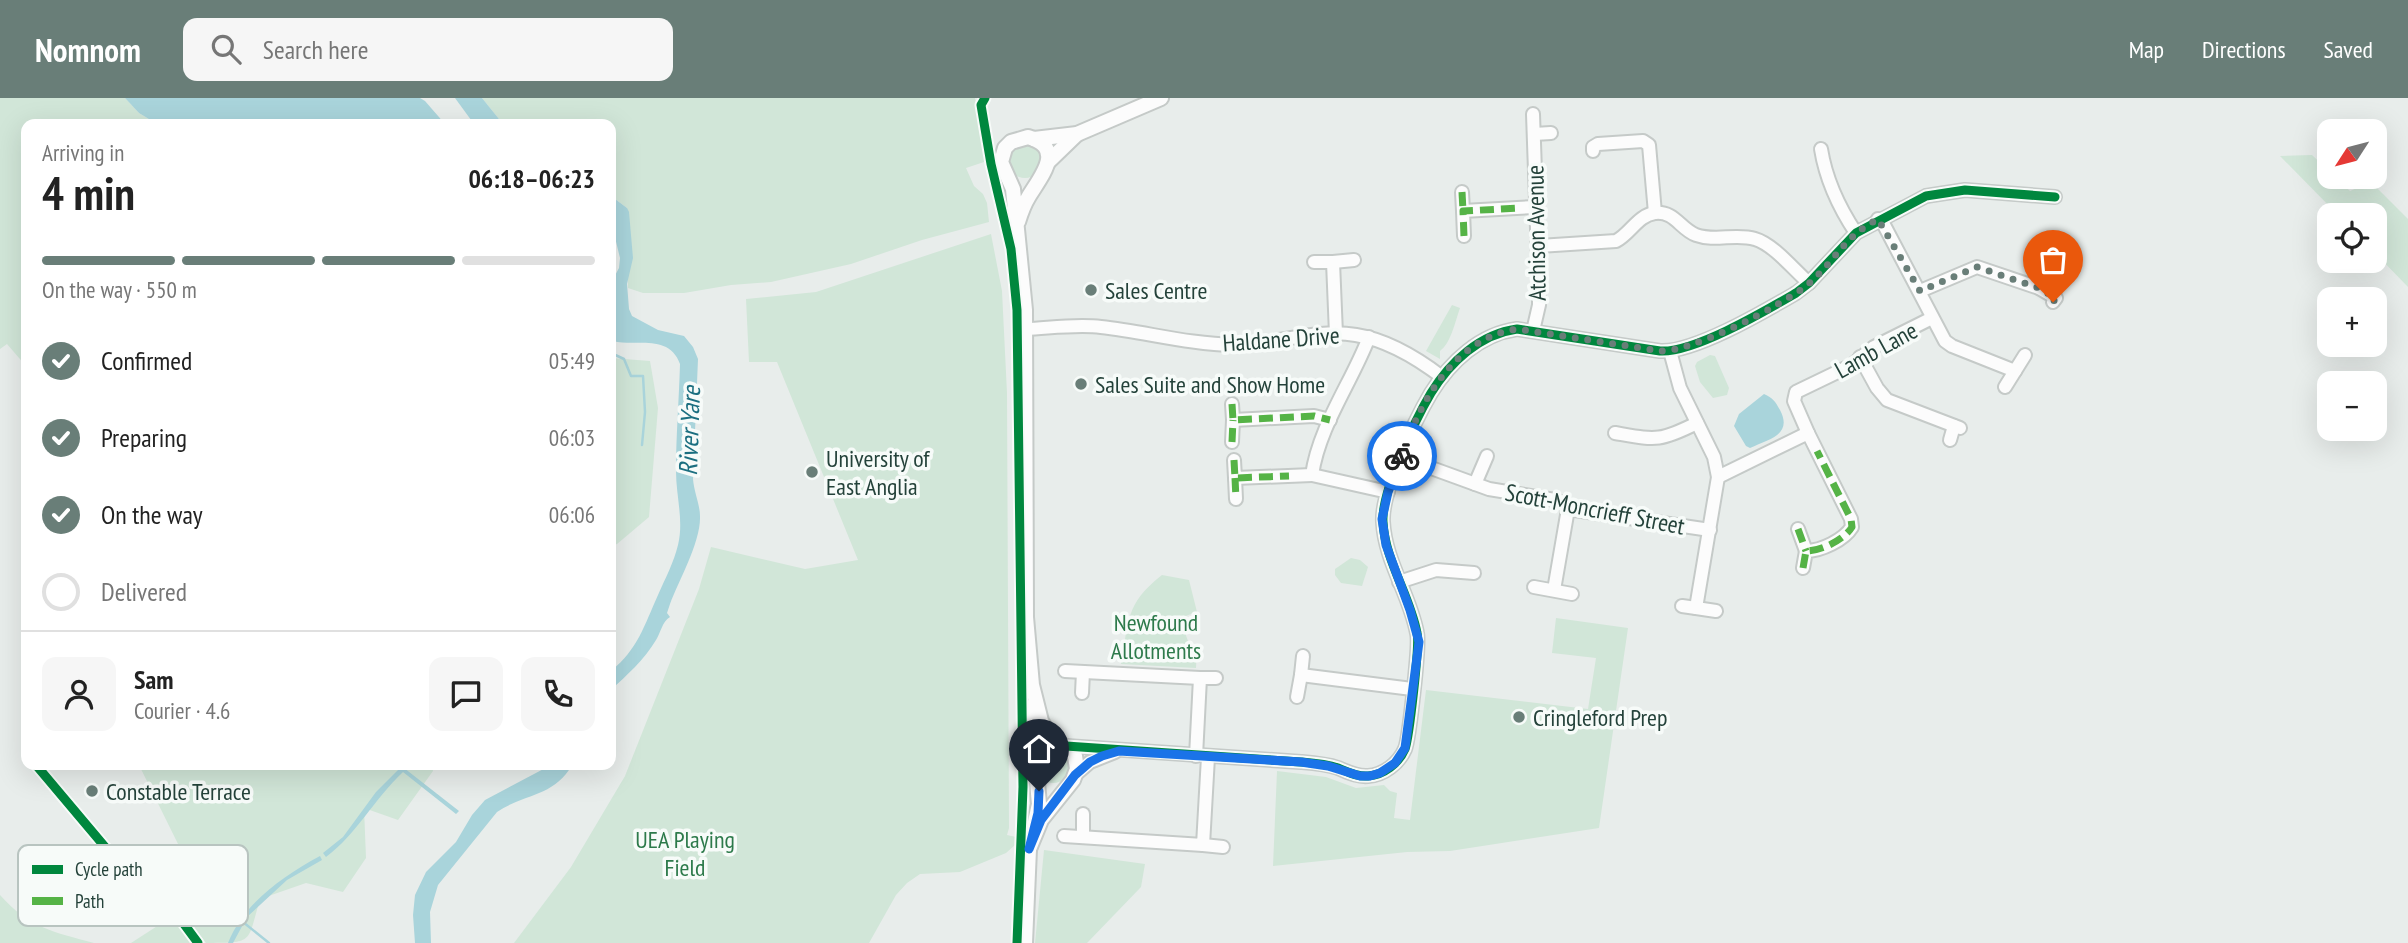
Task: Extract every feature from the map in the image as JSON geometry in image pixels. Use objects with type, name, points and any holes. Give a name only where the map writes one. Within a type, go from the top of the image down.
[{"type":"street","points":[[1025,943],[1029,849],[1038,813],[1037,782],[1031,768],[1034,753],[1030,711],[1032,685],[1026,617],[1026,329],[1017,237],[1018,222],[1013,189],[1001,162],[1005,148],[1019,138],[1077,134],[1161,98]]},
{"type":"street","name":"Atchison Avenue","points":[[1533,114],[1539,305],[1534,331]]},
{"type":"street","name":"Atchison Avenue","points":[[1534,134],[1551,133]]},
{"type":"street","points":[[1048,162],[1077,134]]},
{"type":"street","points":[[1018,222],[1023,206],[1047,169],[1047,153],[1034,139]]},
{"type":"street","points":[[1593,151],[1593,147],[1598,144],[1643,141],[1649,145],[1655,213]]},
{"type":"street","points":[[1821,149],[1830,186],[1856,233]]},
{"type":"street","points":[[1007,176],[1022,185],[1040,180]]},
{"type":"street","points":[[1034,753],[1044,745],[1062,745],[1301,762],[1328,766],[1360,776],[1380,773],[1395,763],[1405,748],[1419,642],[1386,545],[1382,519],[1388,492],[1410,430],[1442,377],[1467,352],[1485,339],[1508,331],[1534,331],[1670,351],[1709,339],[1796,293],[1809,284],[1856,233],[1926,196],[1947,192],[1984,191],[2055,197]]},
{"type":"street","points":[[1462,192],[1464,236]]},
{"type":"street","points":[[1463,211],[1535,207]]},
{"type":"street","points":[[1538,246],[1616,241],[1627,236],[1644,216],[1655,213],[1676,218],[1692,233],[1706,238],[1755,239],[1786,262],[1809,284]]},
{"type":"street","name":"Lamb Lane","points":[[1806,551],[1814,551],[1841,538],[1852,527],[1851,519],[1794,401],[1796,391],[1852,365],[1874,347],[1932,318],[1920,291],[1878,219]]},
{"type":"street","points":[[1314,262],[1354,260]]},
{"type":"street","points":[[1333,262],[1336,334]]},
{"type":"street","points":[[1920,291],[1977,267],[2039,288],[2057,300]]},
{"type":"street","points":[[2039,288],[2047,273]]},
{"type":"street","points":[[1932,318],[1945,341],[1952,346],[2015,371]]},
{"type":"street","name":"Haldane Drive","points":[[1026,329],[1097,326],[1176,340],[1234,345],[1336,334],[1369,337],[1416,358],[1442,377]]},
{"type":"street","points":[[1312,475],[1330,420],[1369,337]]},
{"type":"street","points":[[1670,351],[1680,388],[1714,457],[1718,477],[1696,608]]},
{"type":"street","points":[[2005,387],[2025,355]]},
{"type":"street","points":[[1860,357],[1887,400],[1957,427],[1950,440]]},
{"type":"street","points":[[1232,442],[1233,404]]},
{"type":"street","points":[[1233,420],[1314,416],[1330,420]]},
{"type":"street","points":[[1615,433],[1664,439],[1697,423]]},
{"type":"street","points":[[1718,477],[1808,433]]},
{"type":"street","points":[[1475,484],[1487,456]]},
{"type":"street","name":"Scott-Moncrieff Street","points":[[1401,457],[1489,489],[1555,500],[1564,503],[1568,509],[1710,530]]},
{"type":"street","points":[[1234,460],[1236,499]]},
{"type":"street","points":[[1235,478],[1312,475],[1388,492]]},
{"type":"street","points":[[1554,590],[1568,509]]},
{"type":"street","points":[[1798,529],[1806,551],[1803,568]]},
{"type":"street","points":[[1399,582],[1436,569],[1474,573]]},
{"type":"street","points":[[1534,587],[1573,594]]},
{"type":"street","points":[[1682,606],[1716,611]]},
{"type":"street","points":[[1297,696],[1303,656]]},
{"type":"street","points":[[1065,671],[1216,678]]},
{"type":"street","points":[[1082,694],[1083,672]]},
{"type":"street","points":[[1301,675],[1412,689]]},
{"type":"street","points":[[1200,678],[1203,845]]},
{"type":"street","points":[[1032,685],[1043,726],[1075,756],[1077,769],[1072,779],[1055,789],[1044,787],[1037,782]]},
{"type":"street","points":[[1029,849],[1041,820],[1072,779],[1090,762],[1119,751]]},
{"type":"street","points":[[1083,814],[1083,836]]},
{"type":"street","points":[[1064,836],[1223,847]]},
{"type":"green space","points":[[0,98],[125,98],[149,119],[21,119],[21,360],[7,344],[0,349]]},
{"type":"green space","points":[[482,98],[975,98],[987,161],[966,168],[974,186],[983,194],[987,203],[989,222],[922,240],[851,264],[771,282],[684,293],[643,293],[628,288],[627,208],[616,200],[616,119],[499,119]]},
{"type":"green space","points":[[1025,144],[1037,149],[1042,161],[1037,173],[1025,178],[1013,173],[1008,161],[1013,149]]},
{"type":"green space","points":[[2312,155],[2317,160],[2317,189],[2378,189],[2408,219],[2408,287],[2387,265],[2387,203],[2326,203],[2280,156]]},
{"type":"green space","name":"UEA Playing Field","points":[[991,234],[1002,291],[1007,393],[1007,835],[1016,837],[1015,845],[1006,853],[960,872],[920,874],[896,895],[869,943],[514,943],[571,867],[625,776],[699,589],[711,547],[805,569],[858,560],[777,362],[749,362],[746,299],[816,292]]},
{"type":"green space","points":[[1452,305],[1460,308],[1450,338],[1440,351],[1440,359],[1426,351]]},
{"type":"green space","points":[[1710,355],[1715,356],[1729,388],[1727,395],[1713,398],[1700,382],[1695,366]]},
{"type":"green space","points":[[616,358],[650,361],[658,408],[649,517],[617,544]]},
{"type":"green space","points":[[1351,558],[1360,560],[1368,567],[1362,586],[1341,583],[1335,575],[1335,569]]},
{"type":"green space","name":"Newfound Allotments","points":[[1162,575],[1189,580],[1197,612],[1180,618],[1190,647],[1197,646],[1196,668],[1121,664],[1128,625],[1135,605],[1150,585]]},
{"type":"green space","name":"Cringleford Prep","points":[[1556,618],[1628,628],[1599,828],[1450,851],[1407,852],[1273,866],[1277,771],[1326,777],[1356,788],[1384,785],[1397,793],[1394,818],[1410,820],[1426,690],[1588,709],[1596,658],[1552,653]]},
{"type":"green space","points":[[1053,749],[1065,754],[1070,766],[1065,778],[1053,783],[1041,778],[1036,766],[1041,754]]},
{"type":"green space","points":[[141,770],[433,770],[398,820],[364,808],[366,858],[343,892],[306,883],[260,899],[250,932],[241,941],[206,943],[192,926],[248,926],[248,845],[179,845]]},
{"type":"green space","points":[[1044,850],[1145,864],[1141,887],[1087,943],[1035,943]]},
{"type":"green space","points":[[0,895],[18,912],[18,926],[41,926],[94,943],[0,943]]},
{"type":"green space","points":[[157,926],[178,926],[190,936],[192,943],[131,943]]},
{"type":"water","points":[[125,98],[420,98],[441,119],[149,119]]},
{"type":"water","points":[[455,98],[482,98],[499,119],[470,119]]},
{"type":"water","name":"River Yare","points":[[616,200],[629,212],[633,258],[627,284],[632,316],[658,330],[684,336],[698,359],[693,479],[700,516],[693,549],[667,613],[670,617],[646,654],[616,685],[616,667],[628,654],[644,627],[674,558],[680,527],[676,471],[680,364],[675,354],[660,345],[616,341],[616,274],[620,258],[616,242]]},
{"type":"water","points":[[1764,394],[1777,404],[1783,425],[1777,435],[1750,448],[1734,426],[1739,414]]},
{"type":"water","points":[[398,770],[407,770],[459,811],[456,814],[403,772],[347,838],[326,857],[323,853],[343,837],[376,792]]},
{"type":"water","points":[[542,770],[568,770],[548,789],[497,812],[438,885],[430,912],[431,943],[415,943],[415,895],[426,872],[456,842],[472,815],[485,800]]},
{"type":"water","points":[[320,856],[322,860],[287,880],[248,916],[248,910],[254,903],[292,872]]},
{"type":"water","points":[[242,926],[233,943],[228,943],[235,929]]},
{"type":"waterway","points":[[616,355],[624,359],[631,376],[643,376],[645,412],[642,445]]},
{"type":"waterway","points":[[248,926],[269,943]]},
{"type":"marked path","points":[[1462,192],[1463,211]]},
{"type":"marked path","points":[[1464,236],[1463,211],[1521,208]]},
{"type":"marked path","points":[[1232,404],[1233,420],[1314,416],[1330,420]]},
{"type":"marked path","points":[[1232,442],[1233,420]]},
{"type":"marked path","points":[[1803,568],[1806,551],[1832,544],[1852,527],[1851,519],[1817,451]]},
{"type":"marked path","points":[[1234,460],[1235,478],[1289,476]]},
{"type":"marked path","points":[[1235,478],[1236,499]]},
{"type":"marked path","points":[[1798,529],[1806,551]]},
{"type":"cycle path","points":[[985,98],[981,105],[991,164],[1011,249],[1017,310],[1023,787],[1017,943]]},
{"type":"cycle path","points":[[1066,746],[1310,763],[1364,776],[1385,771],[1405,749],[1418,641],[1414,619],[1385,536],[1383,522],[1387,493],[1400,456],[1424,405],[1447,371],[1467,351],[1491,337],[1517,329],[1660,351],[1674,350],[1729,330],[1796,293],[1809,283],[1856,233],[1926,196],[1965,190],[2055,197]]},
{"type":"cycle path","points":[[40,770],[103,845]]},
{"type":"cycle path","points":[[185,926],[198,943]]},
{"type":"way so far","points":[[1402,456],[1410,430],[1442,377],[1473,346],[1497,333],[1517,329],[1660,351],[1682,349],[1709,339],[1796,293],[1809,284],[1845,242],[1878,219],[1884,225],[1920,291],[1977,267],[2039,288],[2056,298],[2053,302]]},
{"type":"place","name":"Sales Centre","points":[[1091,290]]},
{"type":"place","name":"Sales Suite and Show Home","points":[[1081,384]]},
{"type":"place","name":"University of East Anglia","points":[[812,472]]},
{"type":"place","name":"Cringleford Prep","points":[[1519,717]]},
{"type":"place","name":"Constable Terrace","points":[[92,791]]},
{"type":"route","points":[[1039,791],[1038,813],[1029,849],[1047,810],[1075,775],[1090,762],[1119,751],[1301,762],[1338,768],[1360,776],[1380,773],[1395,763],[1408,740],[1419,642],[1386,545],[1382,519],[1388,492],[1402,456]]}]
